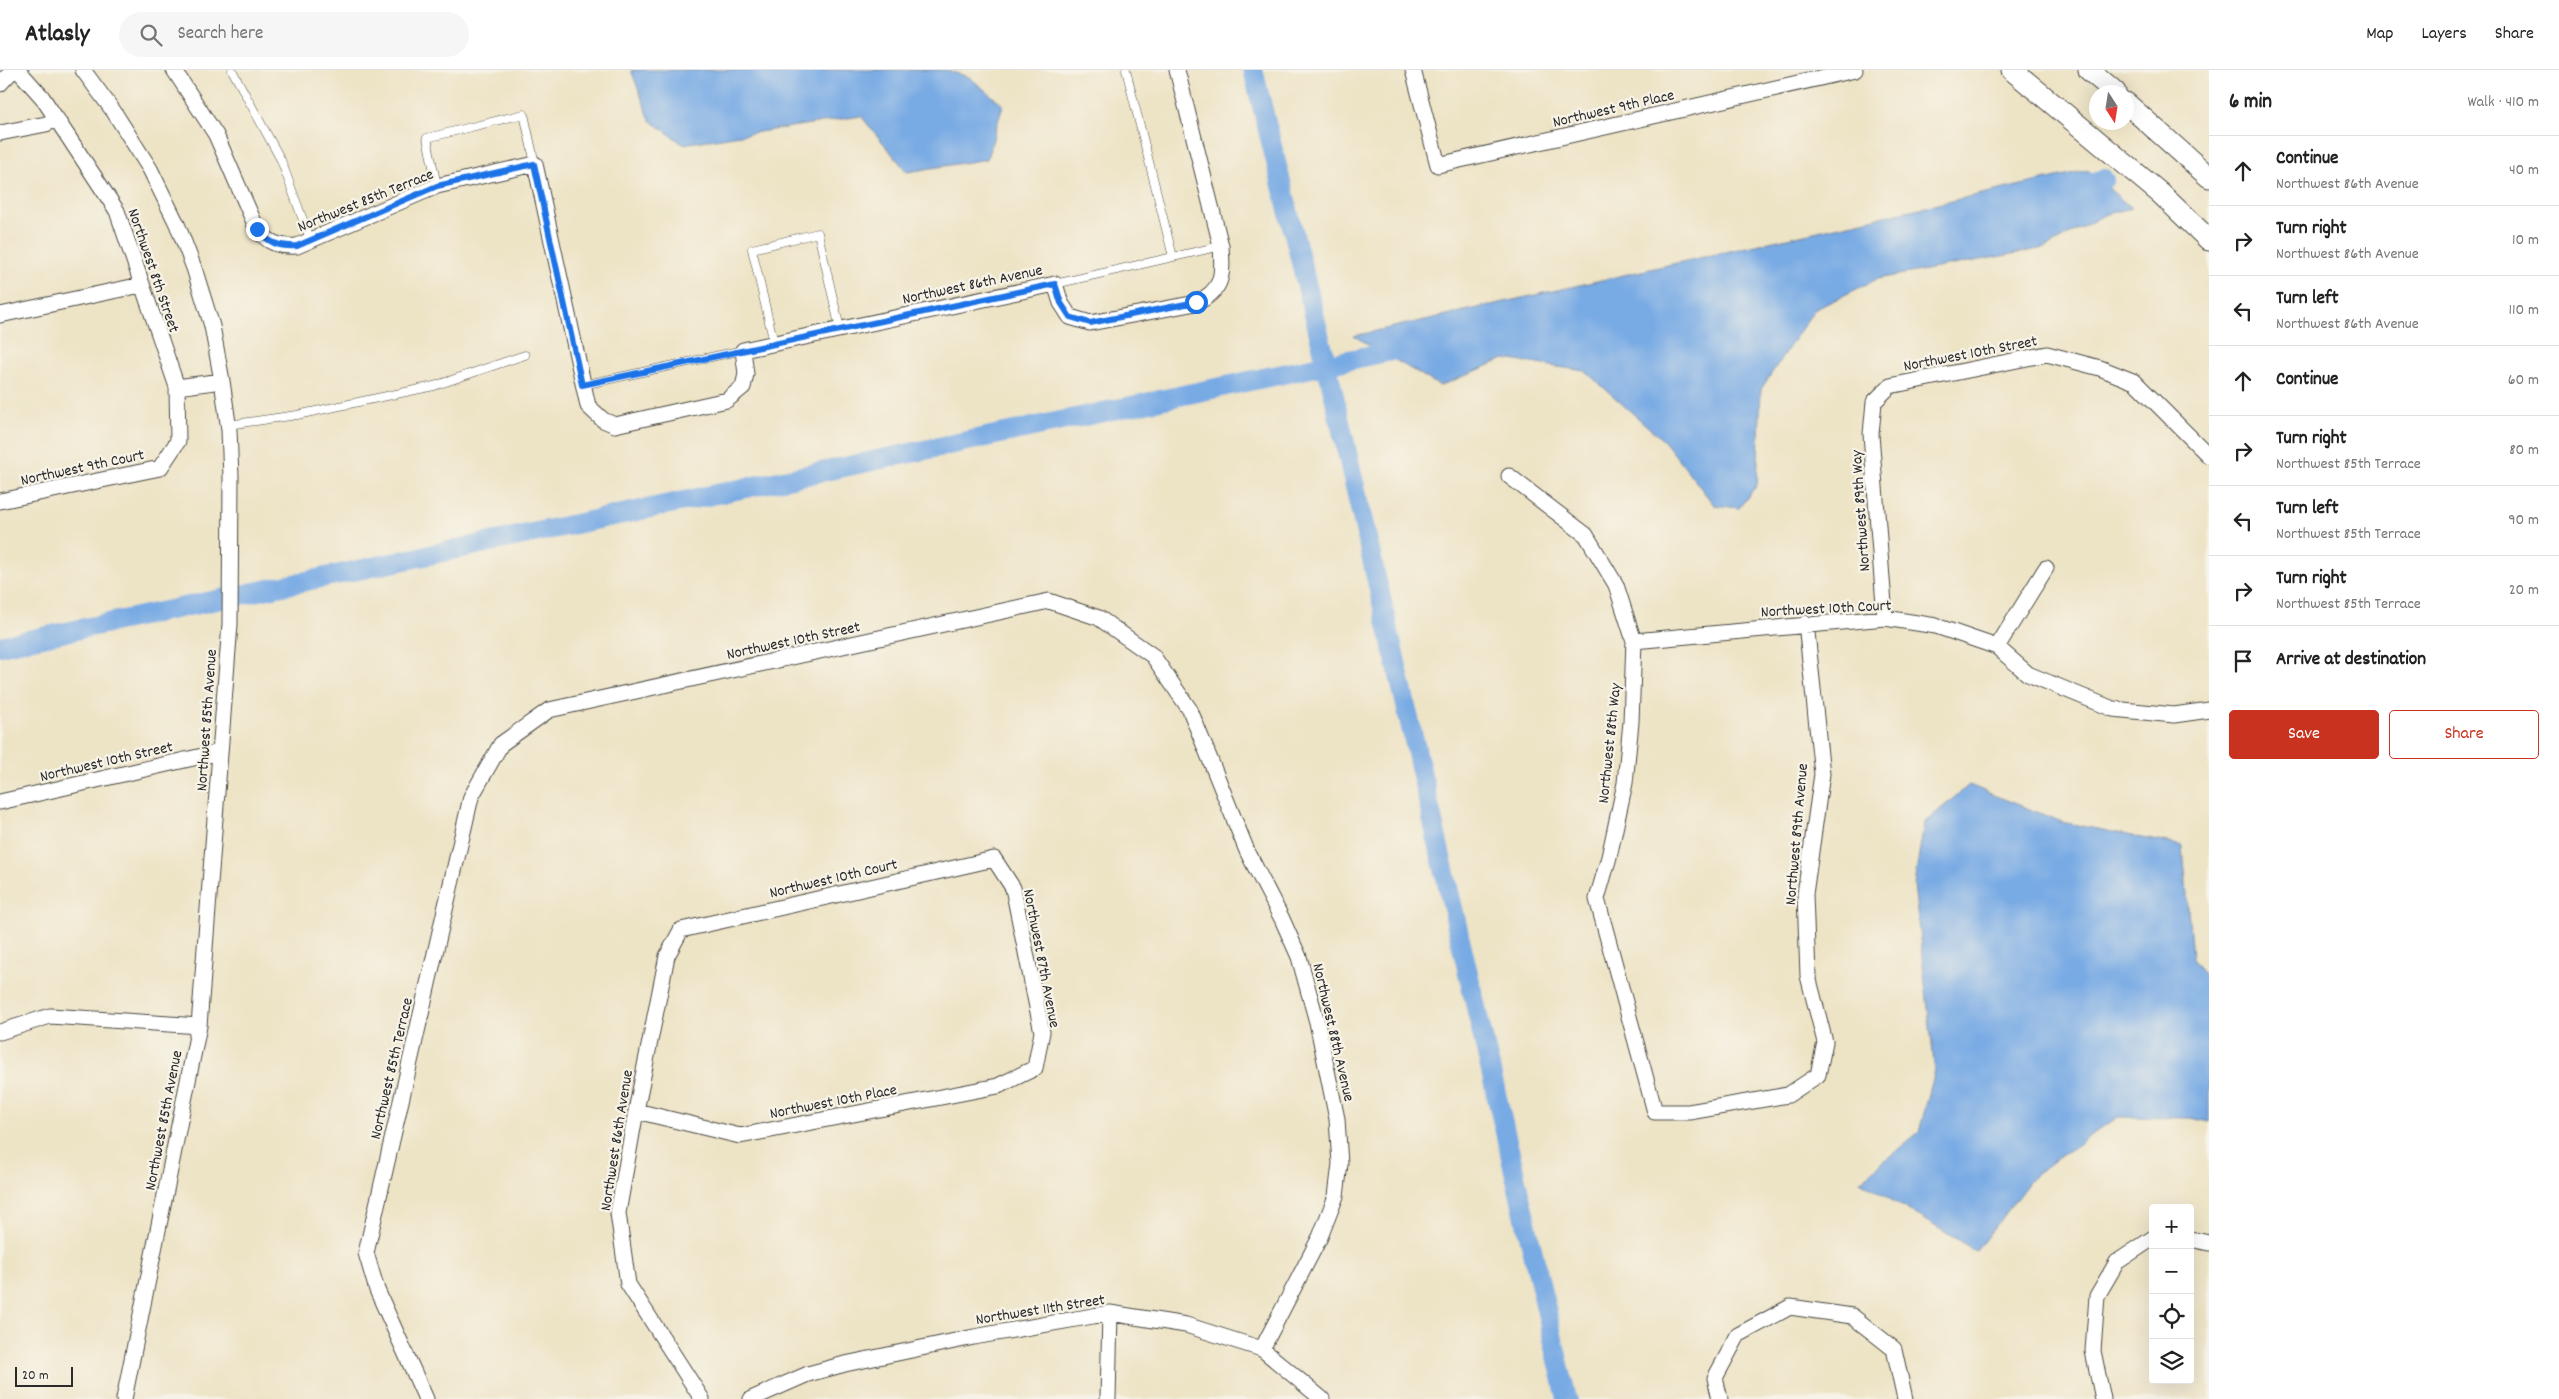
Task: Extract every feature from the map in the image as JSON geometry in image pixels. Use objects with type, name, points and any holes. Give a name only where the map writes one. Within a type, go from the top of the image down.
[{"type":"main road","points":[[2012,70],[2161,194],[2209,240]]},
{"type":"main road","points":[[2089,70],[2107,85]]},
{"type":"main road","points":[[2134,110],[2209,177]]},
{"type":"street","points":[[0,84],[13,70]]},
{"type":"street","name":"Northwest 8th Street","points":[[18,70],[42,97],[117,211],[177,387]]},
{"type":"street","name":"Northwest 85th Avenue","points":[[83,70],[114,112],[145,161],[174,216],[194,268],[212,326],[222,381],[228,425],[232,536],[230,624],[199,1026],[124,1399]]},
{"type":"street","name":"Northwest 85th Terrace","points":[[174,70],[216,135],[257,229],[264,239],[281,247],[297,246],[437,186],[534,164]]},
{"type":"street","name":"Northwest 86th Avenue","points":[[743,350],[1055,284],[1061,303],[1070,317],[1090,323],[1196,302],[1208,297],[1219,285],[1222,270],[1221,246],[1177,70]]},
{"type":"street","name":"Northwest 9th Place","points":[[1413,70],[1438,165],[1855,70]]},
{"type":"street","points":[[0,133],[46,124],[57,119]]},
{"type":"street","points":[[534,164],[582,385],[588,406],[603,420],[615,425],[727,400],[743,387],[746,374],[743,350]]},
{"type":"street","points":[[0,315],[141,285]]},
{"type":"street","name":"Northwest 10th Street","points":[[1874,402],[1890,386],[2047,354],[2100,368],[2135,382],[2209,456]]},
{"type":"street","points":[[177,387],[222,381]]},
{"type":"street","name":"Northwest 9th Court","points":[[0,500],[160,468],[178,441],[177,387]]},
{"type":"street","name":"Northwest 89th Way","points":[[1874,402],[1871,434],[1885,618]]},
{"type":"street","name":"Northwest 88th Way","points":[[1509,476],[1586,535],[1616,585],[1634,641],[1631,722],[1625,783],[1609,857],[1597,899],[1656,1112]]},
{"type":"street","points":[[1997,647],[2046,568]]},
{"type":"street","name":"Northwest 10th Street","points":[[501,744],[549,710],[1049,601],[1099,618]]},
{"type":"street","name":"Northwest 88th Avenue","points":[[1099,618],[1153,656],[1190,710],[1247,852],[1282,919],[1299,957],[1317,1022],[1337,1119],[1340,1164],[1336,1196],[1320,1237],[1262,1349]]},
{"type":"street","name":"Northwest 10th Court","points":[[1634,641],[1885,618],[1936,626],[1997,647],[2028,674],[2113,709],[2174,715],[2209,710]]},
{"type":"street","name":"Northwest 89th Avenue","points":[[1656,1112],[1689,1112],[1788,1095],[1818,1075],[1825,1042],[1808,976],[1805,894],[1822,774],[1806,624]]},
{"type":"street","name":"Northwest 85th Terrace","points":[[426,1399],[377,1290],[366,1253],[471,797],[501,744]]},
{"type":"street","name":"Northwest 10th Street","points":[[0,802],[220,752]]},
{"type":"street","name":"Northwest 10th Court","points":[[681,930],[994,859]]},
{"type":"street","name":"Northwest 87th Avenue","points":[[994,859],[1013,888],[1042,1032],[1035,1068]]},
{"type":"street","name":"Northwest 86th Avenue","points":[[681,930],[667,956],[618,1213],[628,1284],[702,1399]]},
{"type":"street","points":[[0,1032],[50,1016],[199,1026]]},
{"type":"street","name":"Northwest 10th Place","points":[[636,1111],[740,1136],[998,1086],[1035,1068]]},
{"type":"street","points":[[2194,1240],[2209,1243]]},
{"type":"street","points":[[2103,1399],[2093,1351],[2097,1296],[2117,1262],[2149,1241]]},
{"type":"street","points":[[1720,1399],[1715,1378],[1738,1335],[1790,1306],[1852,1316],[1894,1349],[1905,1399]]},
{"type":"street","points":[[1108,1399],[1110,1314]]},
{"type":"street","name":"Northwest 11th Street","points":[[751,1399],[808,1374],[845,1364],[1013,1329],[1110,1314],[1186,1325],[1262,1349],[1322,1399]]},
{"type":"lane","points":[[232,70],[281,160],[310,240]]},
{"type":"lane","points":[[1126,70],[1173,257]]},
{"type":"lane","points":[[437,186],[427,138],[524,114],[534,164]]},
{"type":"lane","points":[[774,343],[752,249],[818,233],[840,329]]},
{"type":"lane","points":[[1055,284],[1221,246]]},
{"type":"lane","points":[[582,385],[743,350]]},
{"type":"lane","points":[[228,425],[297,415],[434,386],[525,355]]},
{"type":"water","points":[[631,70],[946,70],[969,77],[1003,105],[987,159],[907,172],[861,116],[683,144],[650,120]]},
{"type":"water","points":[[2088,170],[2131,208],[2104,215],[2045,248],[1877,279],[1814,310],[1761,389],[1757,485],[1739,508],[1714,505],[1665,442],[1585,371],[1504,359],[1440,386],[1354,336]]},
{"type":"water","points":[[1969,785],[2062,822],[2183,846],[2192,958],[2209,982],[2209,1122],[2191,1118],[2118,1117],[2036,1173],[1976,1251],[1860,1181],[1919,1132],[1935,1071],[1914,885],[1924,823]]},
{"type":"waterway","points":[[1253,70],[1327,366],[1567,1399]]},
{"type":"waterway","points":[[2073,188],[2104,179]]},
{"type":"waterway","points":[[0,646],[1410,347]]},
{"type":"route","points":[[257,229],[264,239],[281,247],[297,246],[437,186],[534,164],[582,385],[1055,284],[1061,303],[1070,317],[1090,323],[1196,302]]}]
